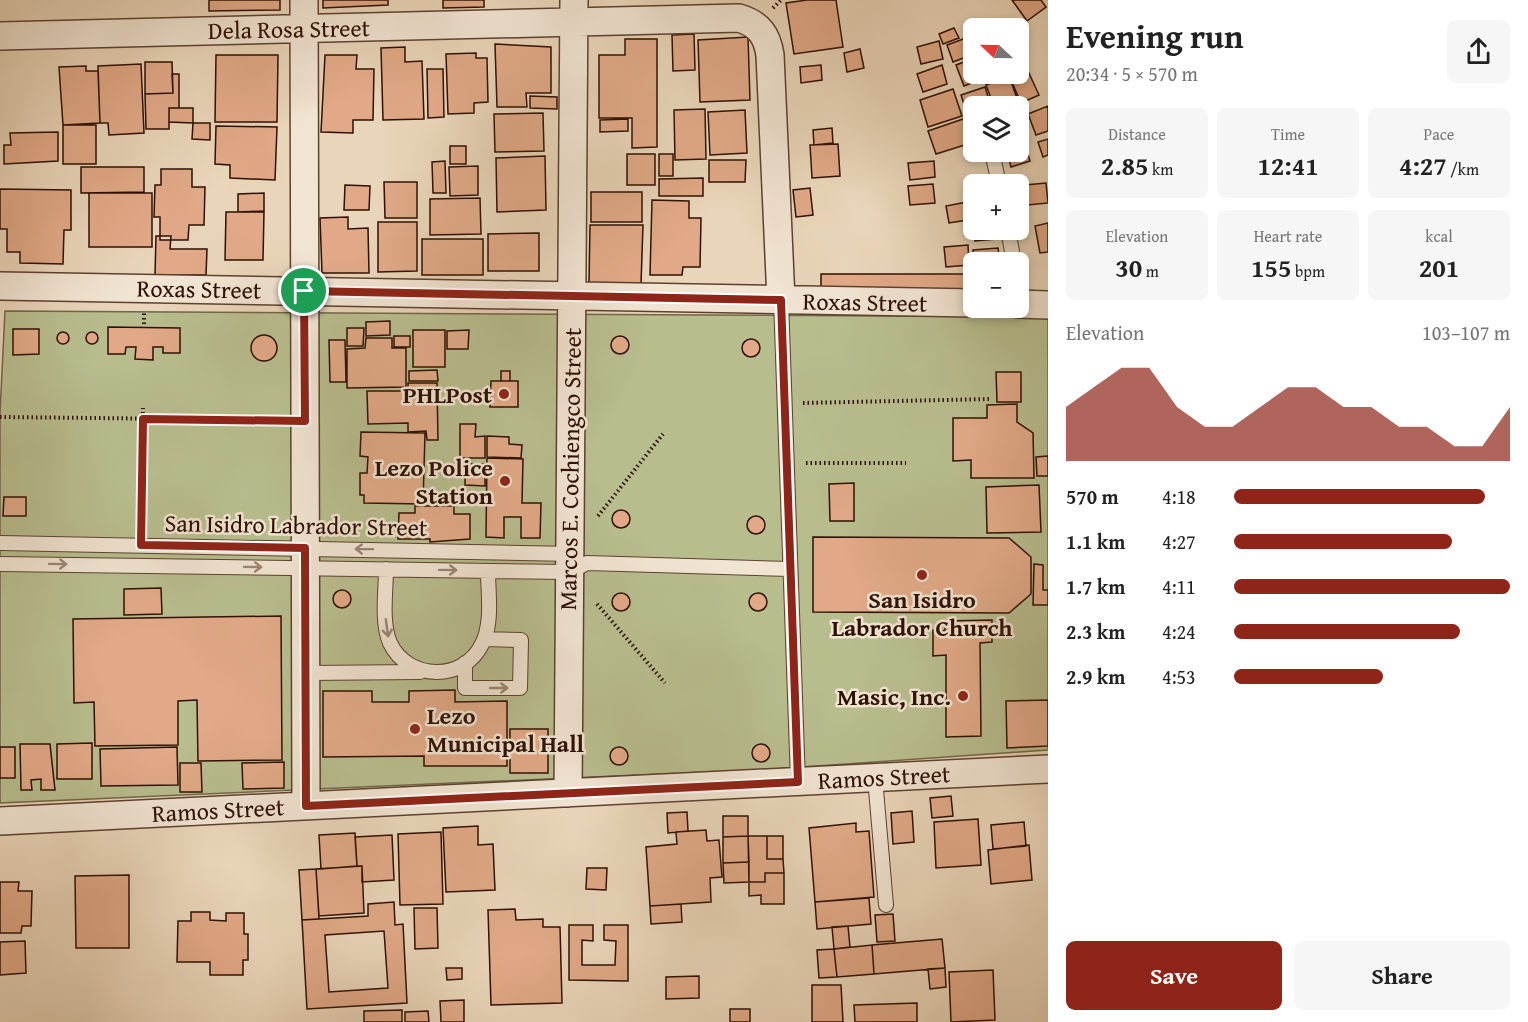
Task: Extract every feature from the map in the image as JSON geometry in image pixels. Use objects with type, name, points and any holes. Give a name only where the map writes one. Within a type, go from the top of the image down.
[{"type":"street","points":[[304,0],[306,806]]},
{"type":"street","name":"Dela Rosa Street","points":[[0,36],[304,29],[574,11],[739,18],[756,25],[768,43],[770,56],[781,300]]},
{"type":"street","name":"Marcos E. Cochiengco Street","points":[[568,793],[576,562],[572,297],[574,11]]},
{"type":"street","name":"Roxas Street","points":[[0,286],[963,303]]},
{"type":"street","name":"Ramos Street","points":[[0,821],[1048,770]]},
{"type":"lane","points":[[781,300],[798,782]]},
{"type":"lane","name":"San Isidro Labrador Street","points":[[0,543],[141,545],[305,558],[386,569],[488,571],[576,562]]},
{"type":"lane","name":"San Isidro Labrador Street","points":[[0,564],[305,558],[576,562],[790,569]]},
{"type":"lane","points":[[386,569],[386,626],[390,642],[399,656],[411,667],[427,672]]},
{"type":"lane","points":[[305,674],[443,672],[465,663],[477,653],[484,639],[487,627],[488,571]]},
{"type":"lane","points":[[465,663],[465,688],[520,688],[521,640],[484,639]]},
{"type":"lane","points":[[876,778],[886,905]]},
{"type":"path","points":[[785,403],[990,399]]},
{"type":"path","points":[[141,545],[143,408]]},
{"type":"path","points":[[0,417],[305,421]]},
{"type":"path","points":[[663,434],[576,562],[665,683]]},
{"type":"path","points":[[787,463],[906,463]]},
{"type":"green space","points":[[5,311],[1048,317],[1048,750],[774,769],[0,803],[0,413]]},
{"type":"building","points":[[209,0],[280,0],[280,10],[209,11]]},
{"type":"building","points":[[323,0],[388,0],[388,5],[323,8]]},
{"type":"building","points":[[443,0],[484,0],[484,7],[443,8]]},
{"type":"building","points":[[836,0],[843,47],[794,54],[786,3]]},
{"type":"building","points":[[1012,0],[1041,0],[1046,7],[1029,20],[1025,18]]},
{"type":"building","points":[[954,28],[959,38],[943,44],[939,34]]},
{"type":"building","points":[[694,34],[695,70],[673,71],[672,35]]},
{"type":"building","points":[[748,37],[750,100],[700,102],[698,40]]},
{"type":"building","points":[[625,39],[657,39],[657,147],[632,148],[632,118],[599,118],[599,55],[625,55]]},
{"type":"building","points":[[963,39],[963,58],[953,62],[947,45]]},
{"type":"building","points":[[939,41],[943,59],[921,64],[917,47]]},
{"type":"building","points":[[495,44],[551,47],[551,93],[526,93],[527,107],[497,107]]},
{"type":"building","points":[[405,47],[405,62],[422,61],[424,119],[383,120],[381,48]]},
{"type":"building","points":[[860,49],[864,68],[847,72],[844,53]]},
{"type":"building","points":[[476,53],[476,58],[487,58],[488,102],[474,103],[474,113],[448,114],[446,54]]},
{"type":"building","points":[[216,55],[278,55],[277,122],[215,122]]},
{"type":"building","points":[[325,55],[357,55],[356,69],[374,69],[373,120],[353,120],[353,133],[321,132]]},
{"type":"building","points":[[145,62],[172,62],[173,93],[145,94]]},
{"type":"building","points":[[963,62],[963,83],[956,65]]},
{"type":"building","points":[[141,64],[144,133],[109,135],[108,123],[100,123],[98,66]]},
{"type":"building","points":[[821,65],[822,80],[801,83],[800,67]]},
{"type":"building","points":[[942,65],[947,84],[923,92],[917,74]]},
{"type":"building","points":[[86,66],[86,71],[98,71],[100,123],[63,125],[59,67]]},
{"type":"building","points":[[427,69],[443,69],[444,117],[428,118]]},
{"type":"building","points":[[1029,73],[1039,95],[1029,99],[1029,96],[1018,96],[1013,84],[1029,84]]},
{"type":"building","points":[[172,74],[179,74],[179,108],[169,108],[169,129],[146,129],[145,94],[173,93]]},
{"type":"building","points":[[1012,84],[1016,96],[990,96],[986,85]]},
{"type":"building","points":[[985,87],[988,96],[963,96],[963,101],[961,95]]},
{"type":"building","points":[[953,89],[962,116],[928,127],[920,100]]},
{"type":"building","points":[[530,96],[557,97],[557,109],[530,108]]},
{"type":"building","points":[[1048,106],[1048,131],[1036,135],[1029,114]]},
{"type":"building","points":[[169,108],[193,108],[193,123],[169,122]]},
{"type":"building","points":[[705,109],[706,159],[675,160],[674,110]]},
{"type":"building","points":[[745,110],[747,153],[710,155],[708,112]]},
{"type":"building","points":[[543,113],[544,151],[495,152],[494,114]]},
{"type":"building","points":[[628,119],[628,131],[600,132],[600,120]]},
{"type":"building","points":[[963,119],[963,146],[936,154],[928,131]]},
{"type":"building","points":[[193,123],[210,123],[210,140],[192,139]]},
{"type":"building","points":[[63,125],[96,125],[96,164],[63,164]]},
{"type":"building","points":[[216,126],[277,127],[275,180],[230,178],[230,165],[215,164]]},
{"type":"building","points":[[832,128],[833,143],[814,145],[813,130]]},
{"type":"building","points":[[58,132],[58,161],[4,164],[4,145],[11,145],[10,133]]},
{"type":"building","points":[[1048,139],[1048,155],[1043,157],[1038,142]]},
{"type":"building","points":[[838,144],[840,176],[812,178],[810,145]]},
{"type":"building","points":[[450,146],[466,146],[466,164],[450,164]]},
{"type":"building","points":[[627,154],[655,154],[655,185],[627,185]]},
{"type":"building","points":[[659,154],[673,154],[673,176],[659,176]]},
{"type":"building","points":[[545,156],[546,210],[497,212],[496,158]]},
{"type":"building","points":[[709,160],[746,160],[745,182],[709,182]]},
{"type":"building","points":[[445,161],[446,193],[433,193],[432,162]]},
{"type":"building","points":[[934,161],[935,177],[910,180],[908,163]]},
{"type":"building","points":[[1010,162],[1027,162],[1011,167]]},
{"type":"building","points":[[478,166],[478,195],[450,196],[449,167]]},
{"type":"building","points":[[81,167],[144,167],[144,192],[81,193]]},
{"type":"building","points":[[161,169],[192,169],[192,187],[205,187],[204,225],[189,225],[188,240],[160,240],[160,217],[154,217],[155,185],[161,185]]},
{"type":"building","points":[[703,178],[703,196],[659,196],[659,179]]},
{"type":"building","points":[[384,182],[417,182],[417,218],[385,218]]},
{"type":"building","points":[[1046,183],[1048,203],[1029,205],[1029,185]]},
{"type":"building","points":[[933,184],[935,203],[910,205],[908,186]]},
{"type":"building","points":[[345,185],[370,186],[369,210],[344,210]]},
{"type":"building","points":[[810,188],[813,215],[796,217],[793,190]]},
{"type":"building","points":[[0,189],[71,190],[71,230],[64,230],[63,264],[20,263],[20,252],[7,252],[7,229],[0,229]]},
{"type":"building","points":[[591,192],[642,192],[642,222],[591,222]]},
{"type":"building","points":[[89,193],[152,193],[152,247],[89,247]]},
{"type":"building","points":[[264,193],[264,211],[238,212],[238,194]]},
{"type":"building","points":[[480,198],[481,234],[430,235],[430,199]]},
{"type":"building","points":[[652,200],[689,201],[689,218],[701,218],[700,267],[683,267],[682,275],[650,275]]},
{"type":"building","points":[[963,203],[963,221],[949,223],[946,206]]},
{"type":"building","points":[[226,212],[264,212],[263,260],[225,260]]},
{"type":"building","points":[[348,217],[348,229],[368,228],[369,273],[322,273],[320,218]]},
{"type":"building","points":[[378,222],[417,222],[417,271],[378,272]]},
{"type":"building","points":[[1048,223],[1048,252],[1040,253],[1035,226]]},
{"type":"building","points":[[590,225],[643,225],[641,284],[589,284]]},
{"type":"building","points":[[539,233],[539,271],[488,271],[488,234]]},
{"type":"building","points":[[156,236],[171,236],[170,249],[207,249],[206,275],[155,275]]},
{"type":"building","points":[[422,239],[483,239],[483,275],[422,275]]},
{"type":"building","points":[[968,245],[968,252],[963,252],[963,266],[946,267],[944,247]]},
{"type":"building","points":[[998,248],[999,252],[973,252],[973,250]]},
{"type":"building","points":[[821,274],[963,274],[963,289],[821,289]]},
{"type":"building","points":[[390,321],[390,335],[366,336],[366,322]]},
{"type":"building","points":[[108,327],[180,328],[180,353],[163,353],[163,347],[153,347],[153,360],[135,359],[136,347],[126,347],[125,354],[108,354]]},
{"type":"building","points":[[347,328],[364,328],[363,346],[347,346]]},
{"type":"building","points":[[13,329],[39,329],[39,354],[13,355]]},
{"type":"building","points":[[413,330],[445,330],[445,367],[413,367]]},
{"type":"building","points":[[469,330],[468,349],[447,349],[447,331]]},
{"type":"building","points":[[65,332],[68,333],[68,343],[61,344],[58,343],[57,336],[58,333]]},
{"type":"building","points":[[94,332],[97,333],[97,343],[90,344],[87,343],[86,336],[87,333]]},
{"type":"building","points":[[264,335],[273,339],[277,348],[273,357],[264,361],[255,357],[251,348],[255,339]]},
{"type":"building","points":[[394,336],[410,336],[410,347],[394,347]]},
{"type":"building","points":[[620,336],[626,339],[629,345],[626,351],[620,354],[614,351],[611,345],[614,339]]},
{"type":"building","points":[[366,338],[392,338],[392,348],[406,348],[406,387],[347,388],[347,349],[365,348]]},
{"type":"building","points":[[751,339],[757,342],[760,348],[757,354],[751,357],[745,354],[742,348],[745,342]]},
{"type":"building","points":[[329,340],[345,340],[346,382],[330,382]]},
{"type":"building","points":[[437,370],[438,381],[409,381],[409,371]]},
{"type":"building","points":[[501,371],[510,371],[510,381],[501,381]]},
{"type":"building","points":[[996,372],[1021,372],[1021,402],[997,402]]},
{"type":"building","points":[[491,381],[518,381],[518,407],[490,407]]},
{"type":"building","points":[[408,383],[437,383],[438,440],[427,440],[426,431],[408,432],[408,423],[368,424],[367,391],[408,391]]},
{"type":"building","points":[[1017,404],[1017,422],[1033,433],[1034,478],[971,478],[971,460],[953,461],[953,418],[987,418],[987,405]]},
{"type":"building","points":[[460,424],[476,424],[475,437],[485,436],[485,458],[460,458]]},
{"type":"building","points":[[361,432],[425,433],[423,504],[364,503],[364,495],[360,495],[360,473],[367,473],[368,457],[360,456]]},
{"type":"building","points":[[487,436],[509,437],[509,444],[522,445],[521,458],[487,457]]},
{"type":"building","points":[[1048,456],[1048,476],[1037,476],[1036,457]]},
{"type":"building","name":"Lezo Police Station","points":[[487,458],[523,459],[522,503],[541,503],[540,538],[521,538],[521,517],[504,517],[504,538],[486,537]]},
{"type":"building","points":[[465,464],[485,464],[485,486],[465,485]]},
{"type":"building","points":[[854,483],[854,521],[830,521],[829,484]]},
{"type":"building","points":[[1039,485],[1041,532],[987,533],[986,487]]},
{"type":"building","points":[[4,497],[26,497],[26,516],[3,516]]},
{"type":"building","points":[[415,506],[454,506],[454,514],[470,514],[470,539],[430,542],[430,539],[398,539],[399,513],[415,513]]},
{"type":"building","points":[[621,510],[627,513],[630,519],[627,525],[621,528],[615,525],[612,519],[615,513]]},
{"type":"building","points":[[756,516],[762,519],[765,525],[762,531],[756,534],[750,531],[747,525],[750,519]]},
{"type":"building","name":"San Isidro Labrador Church","points":[[813,537],[1009,538],[1031,557],[1031,594],[1009,613],[813,612]]},
{"type":"building","points":[[1034,564],[1043,565],[1043,590],[1048,590],[1048,605],[1033,605]]},
{"type":"building","points":[[161,588],[162,614],[124,615],[124,589]]},
{"type":"building","points":[[342,590],[348,593],[351,599],[348,605],[342,608],[336,605],[333,599],[336,593]]},
{"type":"building","points":[[621,593],[627,596],[630,602],[627,608],[621,611],[615,608],[612,602],[615,596]]},
{"type":"building","points":[[758,593],[764,596],[767,602],[764,608],[758,611],[752,608],[749,602],[752,596]]},
{"type":"building","points":[[281,616],[282,760],[198,761],[197,700],[178,701],[178,745],[95,746],[94,702],[74,703],[73,619]]},
{"type":"building","name":"Masic, Inc.","points":[[992,620],[992,642],[980,643],[981,736],[946,737],[946,655],[933,656],[933,630],[945,631],[945,621]]},
{"type":"building","name":"Lezo Municipal Hall","points":[[455,690],[455,702],[507,701],[507,766],[424,766],[424,756],[323,757],[323,691],[372,691],[372,702],[409,702],[409,691]]},
{"type":"building","points":[[1048,700],[1048,746],[1007,748],[1006,701]]},
{"type":"building","points":[[510,729],[548,729],[548,773],[510,773]]},
{"type":"building","points":[[92,743],[92,779],[57,779],[57,744]]},
{"type":"building","points":[[20,744],[50,744],[55,790],[41,790],[41,779],[31,780],[32,790],[21,790]]},
{"type":"building","points":[[761,744],[767,747],[770,753],[767,759],[761,762],[755,759],[752,753],[755,747]]},
{"type":"building","points":[[0,747],[15,747],[15,778],[0,778]]},
{"type":"building","points":[[177,747],[178,785],[101,786],[100,749]]},
{"type":"building","points":[[619,747],[625,750],[628,756],[625,762],[619,765],[613,762],[610,756],[613,750]]},
{"type":"building","points":[[284,762],[284,788],[243,789],[242,763]]},
{"type":"building","points":[[180,763],[201,763],[202,792],[180,792]]},
{"type":"building","points":[[951,796],[953,816],[932,818],[930,798]]},
{"type":"building","points":[[912,811],[914,842],[893,844],[891,813]]},
{"type":"building","points":[[687,812],[688,831],[668,833],[667,813]]},
{"type":"building","points":[[723,816],[748,816],[748,836],[723,837]]},
{"type":"building","points":[[978,819],[981,865],[936,868],[934,822]]},
{"type":"building","points":[[1024,822],[1026,846],[993,849],[991,825]]},
{"type":"building","points":[[856,823],[856,832],[869,831],[874,897],[815,902],[809,828]]},
{"type":"building","points":[[478,826],[478,845],[493,844],[495,890],[446,892],[443,828]]},
{"type":"building","points":[[706,830],[707,841],[719,840],[722,877],[710,878],[711,902],[650,906],[646,847],[677,844],[676,832]]},
{"type":"building","points":[[441,832],[443,904],[400,905],[398,834]]},
{"type":"building","points":[[355,833],[357,866],[321,869],[319,835]]},
{"type":"building","points":[[392,835],[394,880],[362,882],[362,866],[357,866],[355,837]]},
{"type":"building","points":[[748,836],[749,862],[723,863],[723,837]]},
{"type":"building","points":[[748,836],[767,836],[767,859],[783,859],[784,873],[765,873],[765,882],[749,882]]},
{"type":"building","points":[[767,836],[783,836],[783,859],[767,859]]},
{"type":"building","points":[[1029,845],[1032,880],[991,884],[988,850]]},
{"type":"building","points":[[749,862],[749,882],[724,883],[723,863]]},
{"type":"building","points":[[362,866],[364,913],[319,916],[316,869]]},
{"type":"building","points":[[587,868],[607,868],[606,890],[586,889]]},
{"type":"building","points":[[316,869],[319,919],[302,920],[299,870]]},
{"type":"building","points":[[765,873],[784,873],[784,904],[761,904],[761,895],[749,896],[749,882],[765,882]]},
{"type":"building","points":[[129,875],[129,948],[76,948],[75,876]]},
{"type":"building","points":[[0,882],[19,882],[18,891],[32,891],[31,926],[22,926],[21,933],[0,933]]},
{"type":"building","points":[[869,898],[871,924],[817,929],[815,902]]},
{"type":"building","points":[[394,902],[395,925],[403,924],[407,1003],[307,1009],[302,920],[368,916],[368,904]],"holes":[[[384,931],[388,988],[329,992],[325,935]]]},
{"type":"building","points":[[681,904],[682,922],[651,924],[650,906]]},
{"type":"building","points":[[414,908],[437,908],[438,948],[415,949]]},
{"type":"building","points":[[515,909],[516,920],[543,919],[543,927],[560,927],[562,1003],[491,1005],[488,910]]},
{"type":"building","points":[[191,912],[210,912],[210,920],[226,921],[226,913],[244,913],[244,934],[248,934],[248,960],[243,960],[243,975],[210,975],[210,962],[177,962],[178,921],[191,921]]},
{"type":"building","points":[[893,914],[895,941],[877,942],[875,915]]},
{"type":"building","points":[[569,925],[593,925],[593,941],[582,940],[582,965],[615,965],[616,941],[604,940],[604,925],[628,925],[628,981],[569,980]]},
{"type":"building","points":[[848,926],[850,947],[834,949],[832,927]]},
{"type":"building","points":[[942,939],[945,968],[874,974],[872,945]]},
{"type":"building","points":[[25,941],[26,973],[0,975],[0,942]]},
{"type":"building","points":[[872,945],[874,974],[837,977],[834,949]]},
{"type":"building","points":[[834,949],[837,977],[819,978],[817,950]]},
{"type":"building","points":[[446,968],[462,968],[462,979],[447,980]]},
{"type":"building","points":[[945,968],[946,987],[930,989],[928,969]]},
{"type":"building","points":[[993,970],[995,1020],[951,1022],[949,972]]},
{"type":"building","points":[[699,976],[699,998],[666,999],[666,977]]},
{"type":"building","points":[[812,985],[841,985],[843,1022],[812,1022]]},
{"type":"building","points":[[464,1000],[464,1022],[441,1022],[440,1001]]},
{"type":"building","points":[[917,1003],[917,1022],[855,1022],[854,1005]]},
{"type":"building","points":[[730,1009],[750,1009],[750,1022],[730,1022]]},
{"type":"building","points":[[402,1010],[402,1022],[364,1022],[364,1011]]},
{"type":"building","points":[[428,1011],[429,1022],[405,1022],[405,1012]]},
{"type":"place","name":"PHLPost","points":[[504,394]]},
{"type":"place","name":"Lezo Police Station","points":[[505,481]]},
{"type":"place","name":"San Isidro Labrador Church","points":[[922,575]]},
{"type":"place","name":"Masic, Inc.","points":[[963,696]]},
{"type":"place","name":"Lezo Municipal Hall","points":[[415,729]]},
{"type":"route","points":[[304,291],[781,300],[798,782],[306,806],[305,548],[141,545],[143,419],[305,421],[304,291]]}]
